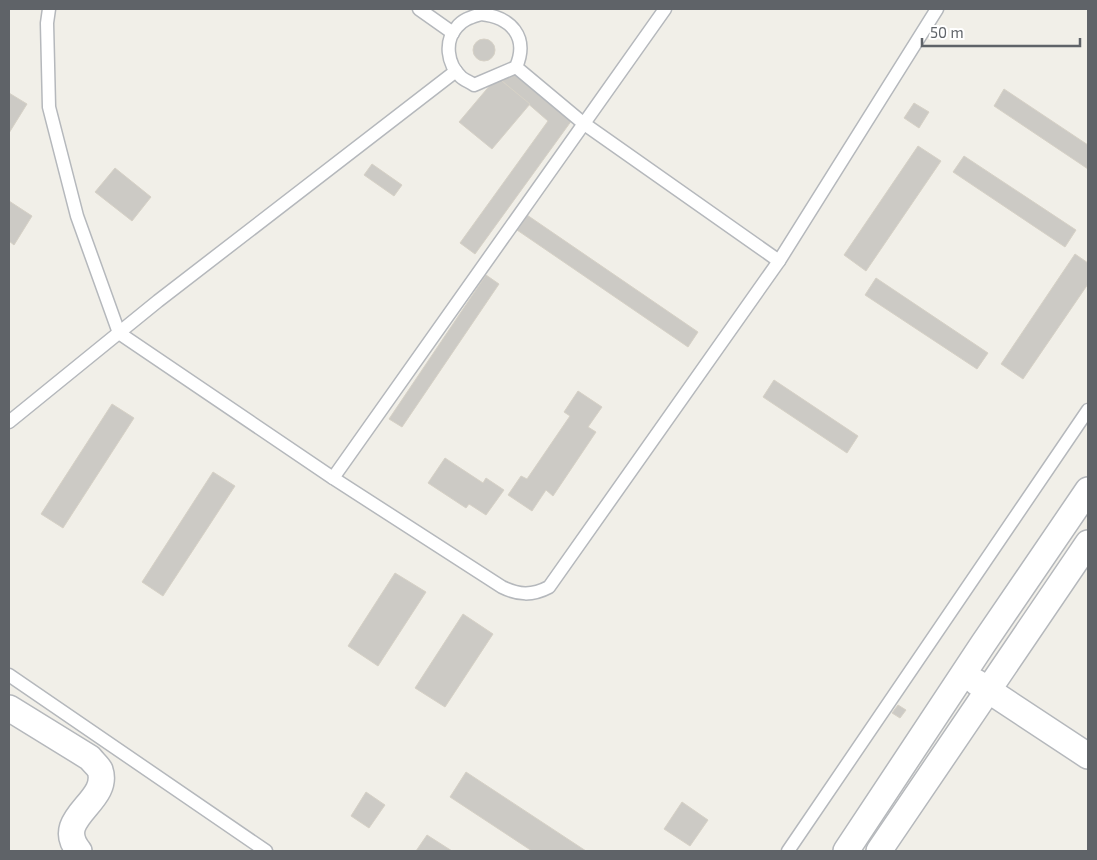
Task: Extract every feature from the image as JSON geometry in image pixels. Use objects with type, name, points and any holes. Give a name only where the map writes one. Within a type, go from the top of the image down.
[{"type":"street","points":[[846,851],[963,674],[1086,500]]},
{"type":"street","points":[[879,851],[1088,543]]},
{"type":"street","points":[[963,674],[1088,756]]},
{"type":"street","points":[[9,708],[90,758],[99,768],[101,776],[100,786],[71,826],[70,835],[73,844],[79,851]]},
{"type":"lane","points":[[49,9],[47,23],[48,107],[77,216],[119,333],[333,478],[502,587],[516,594],[532,594],[541,592],[549,587],[779,261],[937,9]]},
{"type":"lane","points":[[419,9],[453,33]]},
{"type":"lane","points":[[333,478],[583,122],[665,9]]},
{"type":"lane","points":[[495,12],[516,33],[521,47],[516,68],[474,85],[462,78],[453,67],[449,54],[450,40],[453,33],[468,18],[495,12]]},
{"type":"lane","points":[[516,68],[583,122],[779,261]]},
{"type":"lane","points":[[9,422],[119,333],[456,71]]},
{"type":"lane","points":[[788,851],[1088,410]]},
{"type":"lane","points":[[9,675],[266,851]]},
{"type":"building","points":[[484,39],[492,42],[495,50],[492,58],[484,61],[476,58],[473,50],[476,42]]},
{"type":"building","points":[[517,72],[572,120],[475,254],[460,243],[548,121],[502,81]]},
{"type":"building","points":[[497,77],[530,104],[492,149],[459,122]]},
{"type":"building","points":[[1004,89],[1088,145],[1088,169],[994,106]]},
{"type":"building","points":[[9,93],[27,104],[9,133]]},
{"type":"building","points":[[914,103],[929,112],[919,128],[904,118]]},
{"type":"building","points":[[918,146],[941,161],[866,271],[844,255]]},
{"type":"building","points":[[964,156],[1076,230],[1065,247],[953,172]]},
{"type":"building","points":[[372,164],[402,185],[394,196],[364,175]]},
{"type":"building","points":[[115,168],[151,197],[132,221],[95,192]]},
{"type":"building","points":[[9,201],[32,216],[14,245],[9,241]]},
{"type":"building","points":[[527,215],[698,332],[688,347],[517,230]]},
{"type":"building","points":[[1075,254],[1088,263],[1088,284],[1023,379],[1001,364]]},
{"type":"building","points":[[486,275],[499,284],[402,427],[389,419]]},
{"type":"building","points":[[876,278],[988,353],[977,369],[865,295]]},
{"type":"building","points":[[774,380],[858,436],[847,453],[763,397]]},
{"type":"building","points":[[578,391],[602,407],[588,427],[596,432],[553,496],[546,490],[532,511],[508,495],[521,476],[527,479],[570,416],[564,412]]},
{"type":"building","points":[[112,404],[134,418],[63,528],[41,514]]},
{"type":"building","points":[[445,458],[483,483],[486,478],[504,490],[486,515],[469,504],[466,508],[428,483]]},
{"type":"building","points":[[213,472],[235,486],[163,596],[142,582]]},
{"type":"building","points":[[395,573],[426,592],[378,666],[348,646]]},
{"type":"building","points":[[463,614],[493,634],[445,707],[415,688]]},
{"type":"building","points":[[898,705],[906,710],[900,718],[892,713]]},
{"type":"building","points":[[466,772],[586,851],[532,851],[450,797]]},
{"type":"building","points":[[366,792],[385,805],[369,828],[351,816]]},
{"type":"building","points":[[682,802],[708,820],[690,846],[664,829]]},
{"type":"building","points":[[427,835],[452,851],[416,851]]}]
